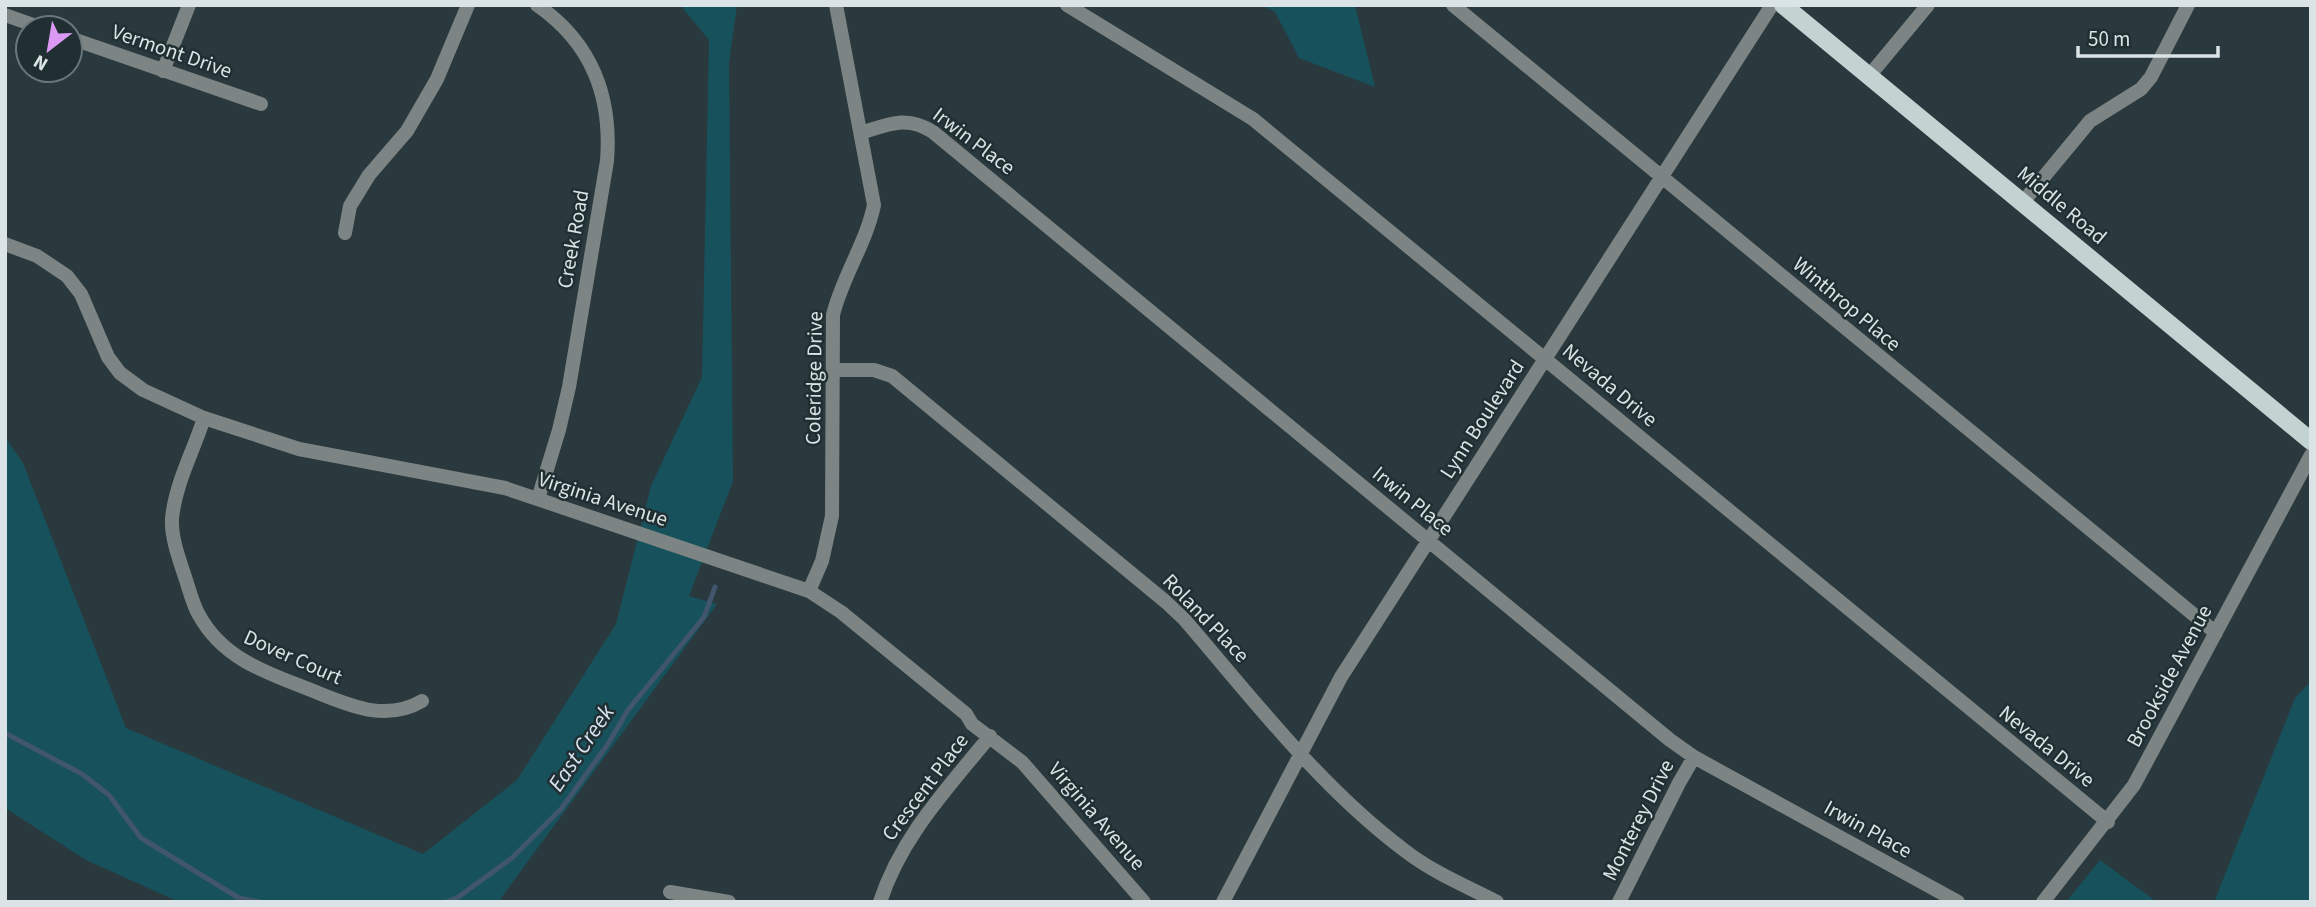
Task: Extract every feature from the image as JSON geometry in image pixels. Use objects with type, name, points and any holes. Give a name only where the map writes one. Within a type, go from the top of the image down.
[{"type":"main road","name":"Middle Road","points":[[1783,5],[2311,441]]},
{"type":"street","points":[[163,71],[189,5]]},
{"type":"street","points":[[345,233],[350,206],[369,175],[413,121],[437,79],[468,5]]},
{"type":"street","name":"Creek Road","points":[[537,5],[568,31],[594,70],[603,95],[609,138],[569,387],[538,499]]},
{"type":"street","name":"Coleridge Drive","points":[[809,591],[822,561],[832,516],[832,315],[837,297],[870,223],[874,205],[836,5]]},
{"type":"street","name":"Nevada Drive","points":[[1067,5],[1253,119],[2108,821]]},
{"type":"street","name":"Winthrop Place","points":[[1453,5],[2216,633]]},
{"type":"street","name":"Lynn Boulevard","points":[[1223,902],[1341,677],[1772,5]]},
{"type":"street","points":[[1869,76],[1928,5]]},
{"type":"street","points":[[2023,202],[2090,121],[2141,89],[2151,76],[2188,5]]},
{"type":"street","name":"Vermont Drive","points":[[84,43],[261,104]]},
{"type":"street","name":"Irwin Place","points":[[861,133],[892,123],[910,121],[922,124],[1670,740],[1694,757],[1958,902]]},
{"type":"street","name":"Virginia Avenue","points":[[5,244],[37,256],[66,276],[81,294],[108,357],[120,373],[143,390],[204,418],[299,449],[485,483],[809,591],[841,612],[1022,762],[1144,902]]},
{"type":"street","name":"Roland Place","points":[[833,370],[874,370],[892,376],[1166,602],[1184,619],[1329,786],[1404,850],[1497,902]]},
{"type":"street","name":"Dover Court","points":[[204,418],[179,486],[172,518],[179,559],[198,613],[210,633],[244,662],[355,707],[389,712],[422,701]]},
{"type":"street","name":"Brookside Avenue","points":[[2043,902],[2134,785],[2311,455]]},
{"type":"street","name":"Crescent Place","points":[[880,902],[887,881],[914,830],[990,736]]},
{"type":"street","name":"Monterey Drive","points":[[1619,902],[1694,757]]},
{"type":"street","points":[[670,892],[729,902]]},
{"type":"shaded area","points":[[680,5],[737,5],[729,63],[733,481],[689,596],[717,604],[501,898],[503,902],[179,902],[86,860],[5,808],[5,437],[23,463],[126,728],[423,854],[517,780],[616,624],[651,486],[702,377],[709,40]]},
{"type":"shaded area","points":[[1261,5],[1355,5],[1375,87],[1299,58],[1275,12]]},
{"type":"shaded area","points":[[2311,681],[2311,902],[2214,902],[2295,698]]},
{"type":"shaded area","points":[[2100,860],[2157,902],[2066,902]]},
{"type":"waterway","name":"East Creek","points":[[446,902],[457,898],[512,858],[561,809],[608,744],[628,710],[704,617],[715,587]]},
{"type":"waterway","name":"East Creek","points":[[5,733],[82,774],[109,795],[141,838],[239,898],[260,902]]}]
